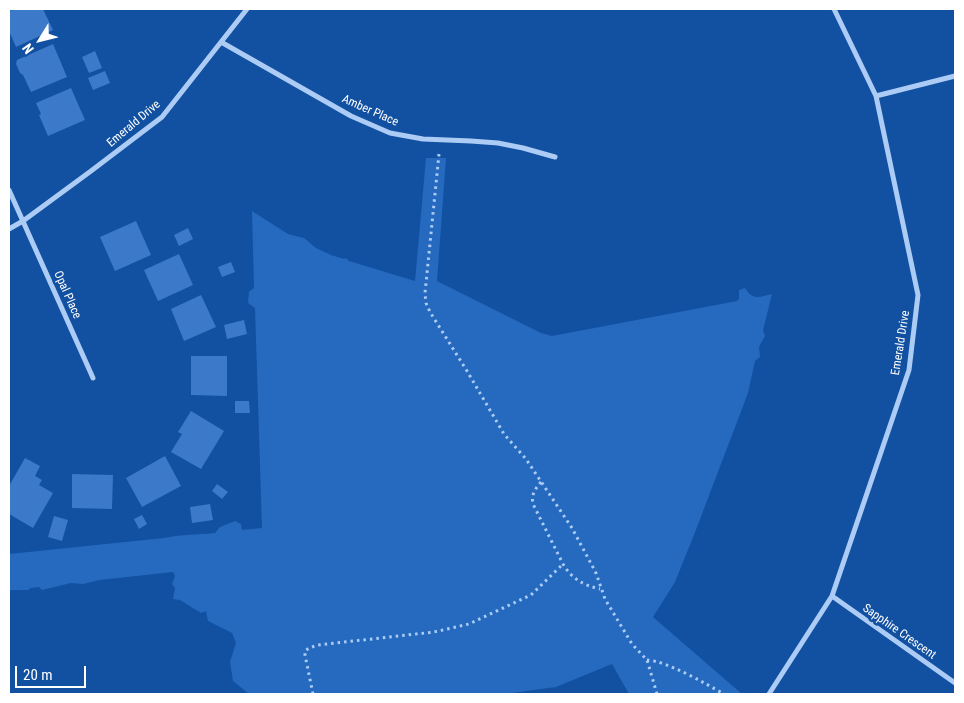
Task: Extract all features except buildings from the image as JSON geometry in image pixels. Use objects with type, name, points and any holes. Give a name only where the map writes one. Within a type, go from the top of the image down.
[{"type":"street","name":"Emerald Drive","points":[[9,229],[23,221],[162,117],[247,9]]},
{"type":"street","name":"Emerald Drive","points":[[769,694],[832,596],[908,370],[918,296],[876,96],[834,9]]},
{"type":"street","name":"Amber Place","points":[[220,42],[370,125],[407,137],[470,140],[523,148],[556,157]]},
{"type":"street","points":[[876,96],[955,76]]},
{"type":"street","name":"Opal Place","points":[[9,190],[93,378]]},
{"type":"street","name":"Sapphire Crescent","points":[[832,596],[955,683]]},
{"type":"path","points":[[440,140],[425,293],[426,303],[504,434],[526,459],[578,540],[596,573],[601,590],[632,644],[647,660],[657,694]]},
{"type":"path","points":[[541,482],[534,492],[533,504],[563,564],[568,572],[581,583],[601,590]]},
{"type":"path","points":[[313,694],[305,655],[309,648],[318,645],[434,632],[469,624],[531,595],[563,564]]},
{"type":"path","points":[[647,660],[654,660],[724,694]]},
{"type":"shaded area","points":[[426,158],[446,158],[437,281],[541,333],[552,336],[737,301],[739,299],[739,290],[745,288],[751,295],[757,297],[772,294],[763,330],[765,336],[759,347],[760,357],[755,361],[748,393],[675,582],[653,617],[742,694],[629,694],[612,664],[556,687],[504,694],[249,694],[233,681],[230,662],[236,643],[232,633],[208,621],[206,611],[201,613],[180,600],[173,599],[175,588],[172,584],[175,576],[173,572],[100,580],[83,584],[71,583],[42,590],[39,587],[28,590],[9,590],[9,554],[215,533],[220,527],[235,521],[241,524],[242,530],[262,528],[255,308],[248,303],[249,292],[254,288],[252,211],[288,234],[304,238],[316,248],[331,255],[346,258],[349,261],[415,281]]}]
